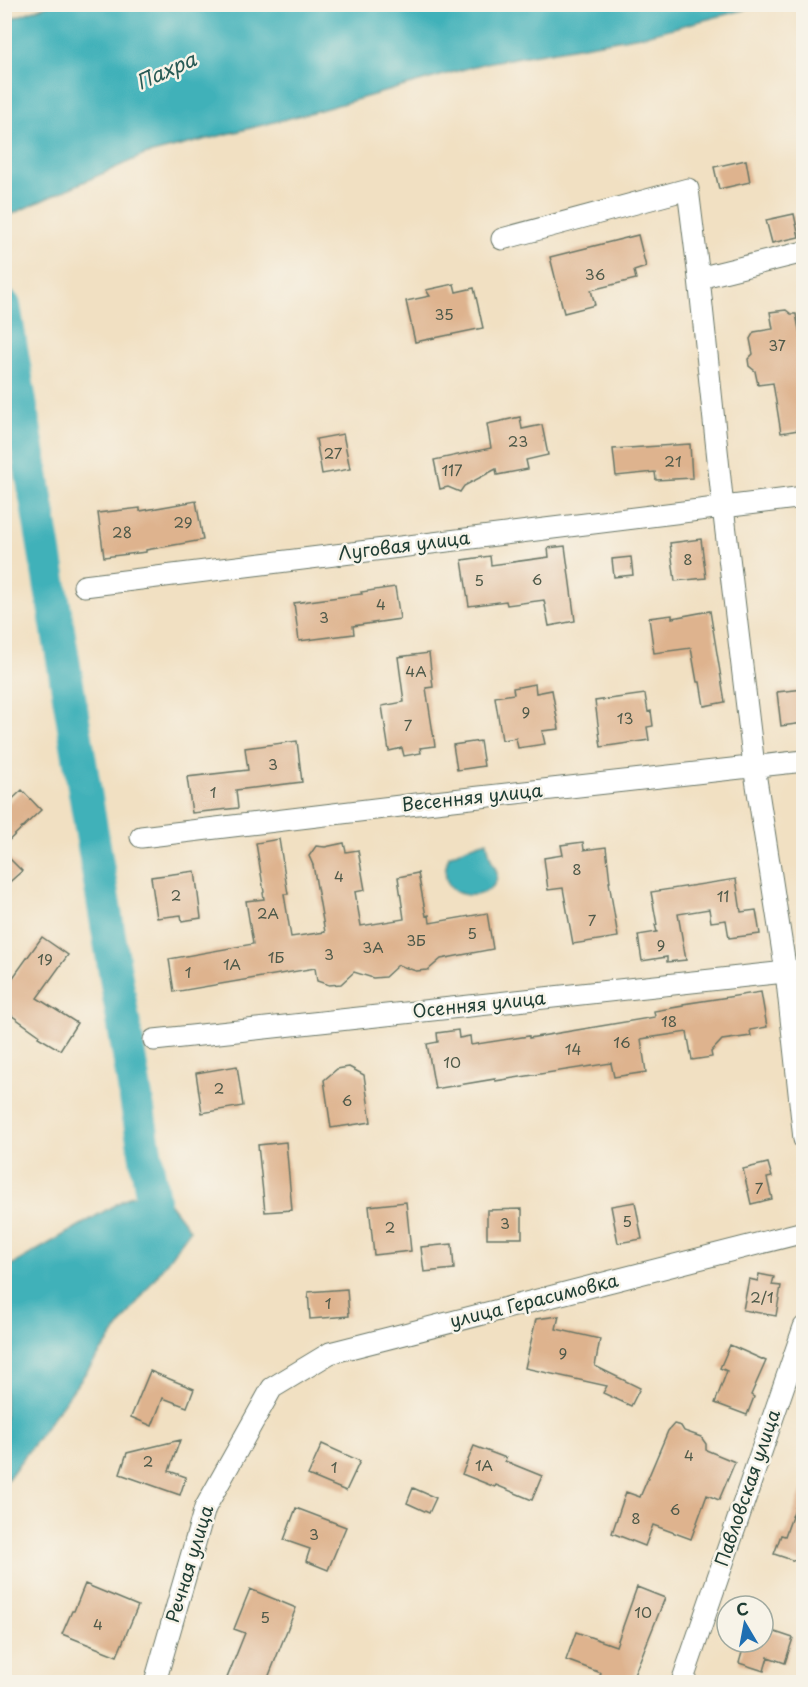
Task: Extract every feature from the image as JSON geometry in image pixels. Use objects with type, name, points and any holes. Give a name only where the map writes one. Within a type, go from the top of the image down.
[{"type":"street","points":[[502,239],[688,189],[754,766],[795,971],[804,1139]]},
{"type":"street","points":[[699,278],[804,252]]},
{"type":"street","name":"Луговая улица","points":[[84,586],[804,496]]},
{"type":"street","name":"Весенняя улица","points":[[141,837],[804,761]]},
{"type":"street","name":"Осенняя улица","points":[[154,1040],[795,971]]},
{"type":"street","name":"улица Герасимовка","points":[[272,1388],[330,1353],[804,1232]]},
{"type":"street","name":"Павловская улица","points":[[682,1683],[804,1327]]},
{"type":"street","name":"Речная улица","points":[[155,1683],[205,1508],[272,1388]]},
{"type":"water","name":"Пахра","points":[[51,4],[763,5],[646,35],[486,63],[306,114],[144,155],[5,217],[5,21]]},
{"type":"water","points":[[487,841],[497,874],[493,886],[486,892],[475,895],[465,895],[455,891],[448,884],[445,872],[449,856]]},
{"type":"water","points":[[132,1195],[170,1204],[190,1230],[5,1483],[5,1269]]},
{"type":"building","points":[[746,160],[750,182],[719,189],[714,167]]},
{"type":"building","points":[[794,214],[799,237],[772,243],[766,220]]},
{"type":"building","points":[[638,235],[646,267],[634,271],[636,279],[591,290],[595,305],[564,313],[550,257]]},
{"type":"building","points":[[454,284],[456,292],[474,288],[483,328],[415,342],[406,301],[430,296],[426,290]]},
{"type":"building","points":[[786,310],[791,314],[796,314],[804,355],[804,429],[781,433],[773,383],[758,385],[755,371],[749,366],[748,359],[753,354],[750,339],[754,332],[773,329],[770,312]]},
{"type":"building","points":[[520,417],[522,429],[542,425],[548,455],[526,460],[528,469],[497,475],[496,469],[464,486],[460,492],[448,487],[440,489],[434,460],[491,448],[487,424]]},
{"type":"building","points":[[343,434],[350,469],[322,474],[316,439]]},
{"type":"building","points":[[690,444],[692,478],[656,480],[655,472],[616,476],[613,449]]},
{"type":"building","points":[[196,501],[203,540],[146,550],[146,552],[104,557],[98,513],[140,508],[140,511]]},
{"type":"building","points":[[701,539],[706,578],[675,581],[670,543]]},
{"type":"building","points":[[565,546],[575,621],[549,626],[544,600],[507,605],[506,601],[469,606],[462,560],[490,556],[491,565],[549,557],[548,548]]},
{"type":"building","points":[[631,557],[633,575],[614,577],[612,559]]},
{"type":"building","points":[[395,587],[400,619],[353,626],[354,634],[299,641],[294,603]]},
{"type":"building","points":[[710,611],[725,702],[704,706],[691,648],[654,653],[649,618],[672,615],[672,618]]},
{"type":"building","points":[[429,653],[433,687],[426,688],[435,746],[420,748],[421,753],[404,756],[402,748],[389,751],[382,706],[404,702],[398,657]]},
{"type":"building","points":[[535,684],[536,693],[552,690],[559,729],[542,731],[545,744],[518,748],[516,738],[502,740],[495,697],[514,694],[513,688]]},
{"type":"building","points":[[804,689],[804,723],[781,726],[777,692]]},
{"type":"building","points":[[645,694],[653,726],[647,727],[649,740],[601,747],[595,701]]},
{"type":"building","points":[[297,741],[302,782],[236,790],[238,808],[192,813],[187,777],[248,770],[245,748]]},
{"type":"building","points":[[480,741],[484,766],[457,770],[453,745]]},
{"type":"building","points":[[22,790],[41,810],[4,845],[4,807]]},
{"type":"building","points":[[279,839],[288,894],[284,894],[291,937],[325,932],[313,865],[309,856],[316,846],[325,847],[344,843],[346,852],[358,850],[365,890],[355,892],[361,926],[404,919],[398,877],[418,873],[426,916],[429,915],[430,923],[487,913],[493,949],[441,959],[428,970],[416,971],[398,965],[385,977],[373,978],[354,972],[341,984],[329,985],[317,981],[315,968],[174,992],[169,959],[253,944],[246,901],[264,899],[256,843]]},
{"type":"building","points":[[583,842],[584,850],[606,847],[618,937],[573,944],[563,888],[548,890],[544,858],[563,855],[561,845]]},
{"type":"building","points":[[4,853],[22,871],[4,887]]},
{"type":"building","points":[[195,871],[201,918],[182,921],[181,915],[157,918],[151,877]]},
{"type":"building","points":[[736,879],[741,912],[756,910],[760,934],[729,938],[726,920],[711,922],[709,909],[678,914],[686,960],[667,962],[667,957],[642,961],[638,935],[657,932],[651,892]]},
{"type":"building","points":[[42,937],[68,955],[37,998],[77,1023],[60,1050],[38,1037],[39,1035],[4,1010],[4,973],[12,979]]},
{"type":"building","points":[[761,992],[767,1027],[750,1030],[751,1036],[722,1040],[711,1052],[712,1057],[692,1060],[687,1032],[641,1039],[646,1072],[614,1077],[611,1063],[435,1089],[427,1044],[438,1042],[437,1033],[458,1030],[459,1038],[470,1036],[471,1045],[529,1036],[529,1038],[655,1017],[654,1011],[683,1006],[683,1004]]},
{"type":"building","points":[[237,1066],[243,1106],[202,1113],[196,1073]]},
{"type":"building","points":[[349,1067],[364,1075],[371,1122],[331,1128],[324,1080],[337,1069]]},
{"type":"building","points":[[286,1142],[292,1210],[265,1212],[258,1145]]},
{"type":"building","points":[[768,1163],[772,1177],[767,1178],[772,1199],[751,1204],[743,1169]]},
{"type":"building","points":[[406,1202],[411,1251],[374,1255],[369,1206]]},
{"type":"building","points":[[635,1202],[642,1239],[618,1243],[611,1206]]},
{"type":"building","points":[[522,1209],[522,1238],[487,1238],[487,1210]]},
{"type":"building","points":[[452,1244],[454,1269],[424,1272],[421,1247]]},
{"type":"building","points":[[759,1274],[774,1277],[772,1285],[781,1286],[776,1316],[743,1310],[749,1279],[758,1281]]},
{"type":"building","points":[[347,1289],[349,1316],[310,1319],[308,1292]]},
{"type":"building","points":[[559,1316],[556,1329],[600,1339],[595,1366],[640,1388],[631,1406],[603,1393],[607,1386],[525,1368],[536,1319]]},
{"type":"building","points":[[730,1345],[766,1361],[751,1395],[754,1397],[747,1415],[715,1403],[727,1371],[720,1368]]},
{"type":"building","points":[[150,1371],[194,1389],[187,1407],[163,1398],[152,1426],[131,1417]]},
{"type":"building","points":[[674,1424],[681,1426],[684,1431],[701,1437],[706,1444],[706,1450],[735,1462],[719,1500],[707,1495],[691,1539],[653,1525],[645,1546],[612,1533],[626,1492],[640,1497],[668,1431]]},
{"type":"building","points":[[180,1440],[169,1471],[186,1477],[180,1495],[120,1474],[127,1453]]},
{"type":"building","points":[[322,1444],[360,1461],[346,1491],[308,1475]]},
{"type":"building","points":[[474,1446],[506,1458],[505,1461],[542,1476],[532,1500],[462,1474]]},
{"type":"building","points":[[413,1488],[436,1498],[429,1513],[407,1503]]},
{"type":"building","points":[[802,1489],[804,1490],[804,1564],[774,1554],[781,1535],[785,1536]]},
{"type":"building","points":[[296,1508],[346,1527],[328,1570],[306,1561],[310,1549],[284,1540]]},
{"type":"building","points":[[85,1584],[138,1606],[117,1656],[62,1634]]},
{"type":"building","points":[[637,1587],[665,1598],[632,1680],[623,1676],[620,1683],[597,1683],[601,1673],[566,1660],[576,1632],[616,1646]]},
{"type":"building","points":[[250,1589],[296,1608],[266,1683],[225,1683],[245,1633],[234,1629]]},
{"type":"building","points":[[775,1632],[793,1638],[785,1663],[768,1657],[764,1671],[739,1663],[742,1654],[775,1654]]},
{"type":"waterway","points":[[4,306],[153,1200]]}]
